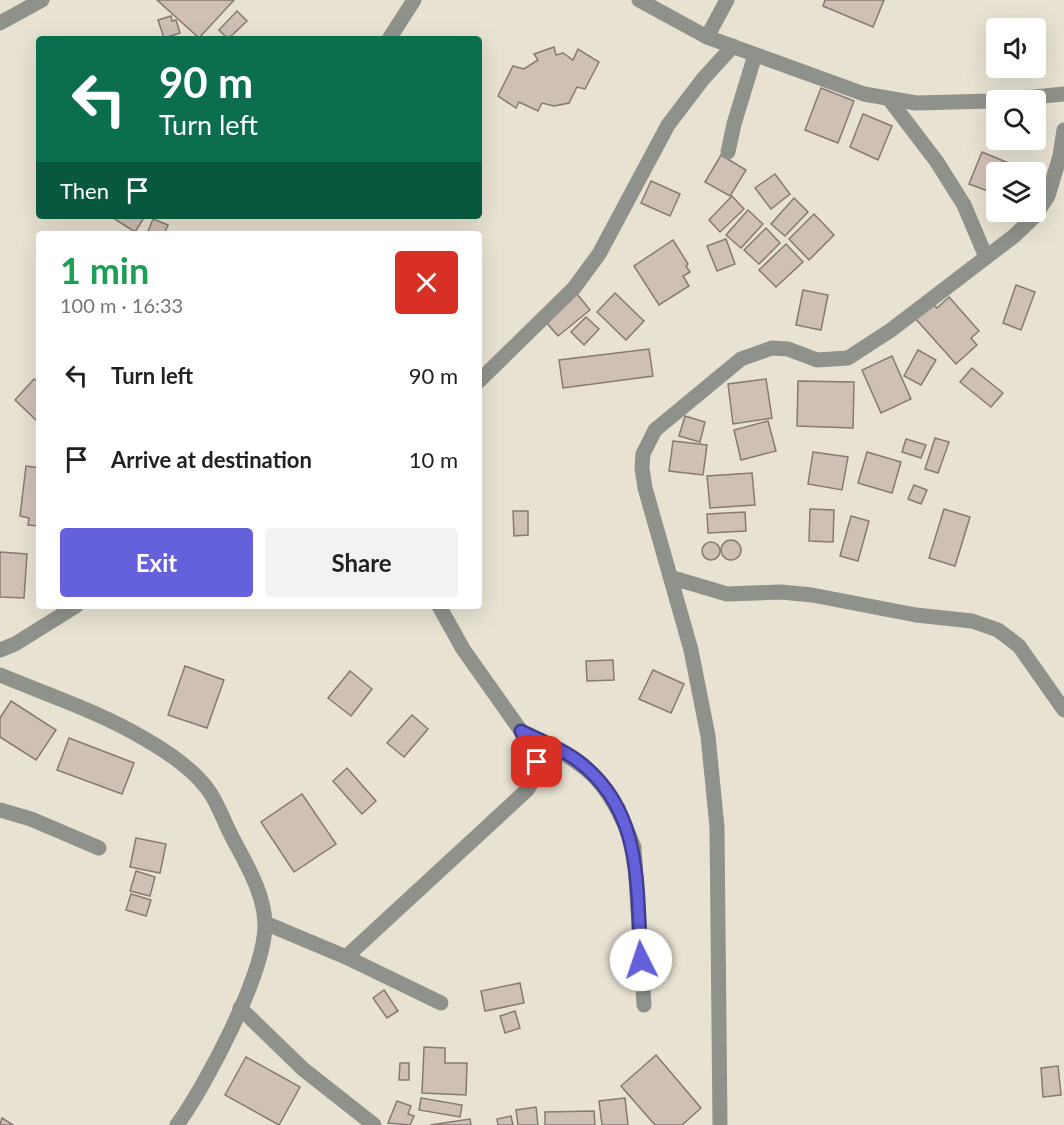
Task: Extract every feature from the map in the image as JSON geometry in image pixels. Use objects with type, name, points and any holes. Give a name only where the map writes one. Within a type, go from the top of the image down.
[{"type":"street","points":[[0,23],[42,0]]},
{"type":"street","points":[[391,36],[414,0]]},
{"type":"street","points":[[639,0],[707,37],[864,94],[916,103],[992,101],[1064,94]]},
{"type":"street","points":[[707,37],[727,0]]},
{"type":"street","points":[[482,378],[574,288],[599,254],[668,125],[703,79],[733,46]]},
{"type":"street","points":[[728,152],[755,54]]},
{"type":"street","points":[[889,99],[937,162],[964,205],[986,257]]},
{"type":"street","points":[[720,1125],[717,828],[708,736],[692,650],[673,578],[657,533],[642,468],[643,454],[655,430],[717,376],[741,359],[772,348],[788,349],[802,356],[829,361],[848,358],[891,330],[986,257],[1021,230],[1035,216],[1048,196],[1060,156],[1064,130]]},
{"type":"street","points":[[673,578],[728,594],[782,592],[916,615],[972,621],[998,630],[1019,646],[1064,710]]},
{"type":"street","points":[[0,650],[15,644],[71,609]]},
{"type":"street","points":[[346,957],[527,790],[535,777],[537,762],[521,731],[464,648],[441,609]]},
{"type":"street","points":[[0,675],[106,718],[146,739],[206,787],[250,873],[263,906],[265,923],[263,941],[240,1008],[197,1095],[177,1125]]},
{"type":"street","points":[[521,731],[577,760],[600,780],[625,824],[634,847],[644,1005]]},
{"type":"street","points":[[0,810],[31,819],[99,848]]},
{"type":"street","points":[[265,923],[346,957],[441,1003]]},
{"type":"street","points":[[240,1008],[303,1069],[374,1125]]},
{"type":"building","points":[[157,0],[234,0],[201,36],[197,36]]},
{"type":"building","points":[[825,0],[884,0],[873,27],[823,6]]},
{"type":"building","points":[[237,11],[247,21],[231,36],[225,36],[219,30]]},
{"type":"building","points":[[171,16],[172,21],[176,20],[180,33],[163,36],[158,20]]},
{"type":"building","points":[[554,47],[556,55],[563,53],[573,60],[578,49],[599,62],[585,89],[577,87],[569,103],[554,106],[542,103],[538,111],[519,102],[516,108],[498,96],[513,66],[524,69],[538,60],[534,54]]},
{"type":"building","points":[[821,88],[854,101],[838,143],[805,130]]},
{"type":"building","points":[[863,114],[892,126],[878,160],[850,147]]},
{"type":"building","points":[[982,152],[1006,162],[986,162],[986,190],[969,184]]},
{"type":"building","points":[[721,155],[746,170],[730,196],[705,182]]},
{"type":"building","points":[[775,174],[790,194],[771,209],[755,188]]},
{"type":"building","points":[[651,181],[680,194],[670,216],[641,203]]},
{"type":"building","points":[[732,196],[744,209],[720,232],[709,220]]},
{"type":"building","points":[[794,198],[808,212],[785,236],[771,224]]},
{"type":"building","points":[[748,210],[763,224],[741,248],[726,235]]},
{"type":"building","points":[[814,214],[834,235],[809,260],[789,239]]},
{"type":"building","points":[[115,219],[143,219],[133,231]]},
{"type":"building","points":[[153,219],[168,225],[165,231],[148,231]]},
{"type":"building","points":[[766,228],[780,243],[759,264],[744,250]]},
{"type":"building","points":[[726,239],[735,264],[717,271],[707,246]]},
{"type":"building","points":[[673,240],[688,264],[686,266],[690,272],[683,276],[689,286],[659,305],[634,266]]},
{"type":"building","points":[[786,244],[803,262],[776,287],[759,270]]},
{"type":"building","points":[[1016,285],[1035,292],[1021,330],[1003,323]]},
{"type":"building","points":[[803,290],[828,295],[821,330],[796,325]]},
{"type":"building","points":[[615,293],[644,321],[626,340],[597,312]]},
{"type":"building","points":[[577,294],[590,310],[558,336],[545,321]]},
{"type":"building","points":[[949,297],[979,331],[971,338],[977,345],[956,364],[914,317],[931,302],[937,308]]},
{"type":"building","points":[[586,317],[599,329],[584,345],[571,332]]},
{"type":"building","points":[[649,349],[653,376],[563,388],[559,360]]},
{"type":"building","points":[[918,350],[936,360],[921,385],[904,376]]},
{"type":"building","points":[[892,356],[911,399],[881,413],[862,370]]},
{"type":"building","points":[[972,368],[1003,393],[991,407],[960,382]]},
{"type":"building","points":[[34,379],[36,381],[36,420],[15,400]]},
{"type":"building","points":[[766,379],[772,418],[733,424],[728,384]]},
{"type":"building","points":[[798,381],[854,382],[853,428],[797,426]]},
{"type":"building","points":[[685,416],[705,422],[700,442],[679,436]]},
{"type":"building","points":[[768,421],[776,451],[741,460],[734,430]]},
{"type":"building","points":[[935,438],[949,442],[938,473],[925,469]]},
{"type":"building","points":[[906,439],[926,445],[921,458],[902,452]]},
{"type":"building","points":[[673,441],[707,445],[703,475],[669,471]]},
{"type":"building","points":[[813,452],[848,457],[842,490],[808,484]]},
{"type":"building","points":[[867,452],[901,462],[892,493],[858,483]]},
{"type":"building","points":[[26,466],[36,468],[36,526],[28,525],[29,518],[20,516]]},
{"type":"building","points":[[752,473],[755,505],[710,508],[707,476]]},
{"type":"building","points":[[914,485],[927,490],[921,504],[908,499]]},
{"type":"building","points":[[810,509],[834,510],[833,542],[809,541]]},
{"type":"building","points":[[944,509],[970,517],[955,566],[929,558]]},
{"type":"building","points":[[513,511],[528,511],[528,535],[514,536]]},
{"type":"building","points":[[745,512],[746,531],[708,533],[707,514]]},
{"type":"building","points":[[851,516],[869,521],[858,561],[840,556]]},
{"type":"building","points":[[731,540],[738,543],[741,550],[738,557],[731,560],[724,557],[721,550],[724,543]]},
{"type":"building","points":[[711,542],[717,545],[720,551],[717,557],[711,560],[705,557],[702,551],[705,545]]},
{"type":"building","points":[[0,552],[27,554],[24,598],[0,597]]},
{"type":"building","points":[[613,660],[614,680],[587,681],[586,661]]},
{"type":"building","points":[[185,666],[224,680],[207,728],[168,715]]},
{"type":"building","points":[[653,670],[684,684],[671,713],[639,699]]},
{"type":"building","points":[[350,671],[372,689],[351,716],[328,698]]},
{"type":"building","points":[[11,701],[56,730],[36,760],[0,737],[0,718]]},
{"type":"building","points":[[412,715],[428,729],[404,757],[387,743]]},
{"type":"building","points":[[69,738],[134,763],[122,794],[57,770]]},
{"type":"building","points":[[347,768],[376,801],[362,814],[333,781]]},
{"type":"building","points":[[302,794],[336,844],[294,872],[261,822]]},
{"type":"building","points":[[136,838],[166,844],[160,873],[130,867]]},
{"type":"building","points":[[136,871],[155,877],[150,896],[130,891]]},
{"type":"building","points":[[131,894],[151,900],[146,916],[126,910]]},
{"type":"building","points":[[520,983],[524,1003],[485,1011],[481,991]]},
{"type":"building","points":[[384,990],[398,1011],[387,1018],[373,998]]},
{"type":"building","points":[[515,1011],[520,1028],[505,1033],[500,1016]]},
{"type":"building","points":[[424,1047],[445,1048],[445,1063],[467,1063],[466,1095],[422,1093]]},
{"type":"building","points":[[656,1055],[701,1108],[682,1125],[655,1125],[621,1086]]},
{"type":"building","points":[[246,1057],[300,1087],[279,1125],[225,1095]]},
{"type":"building","points":[[400,1063],[409,1063],[409,1080],[399,1080]]},
{"type":"building","points":[[1058,1066],[1061,1095],[1043,1097],[1041,1068]]},
{"type":"building","points":[[421,1098],[462,1105],[460,1117],[419,1110]]},
{"type":"building","points":[[625,1098],[628,1125],[602,1125],[599,1101]]},
{"type":"building","points":[[397,1101],[411,1106],[408,1114],[414,1116],[410,1125],[388,1123]]},
{"type":"building","points":[[536,1107],[538,1125],[518,1125],[516,1110]]},
{"type":"building","points":[[594,1111],[595,1125],[545,1125],[545,1112]]},
{"type":"building","points":[[511,1116],[513,1125],[498,1125],[497,1119]]},
{"type":"building","points":[[2,1118],[13,1125],[0,1125]]},
{"type":"building","points":[[470,1119],[471,1125],[430,1125]]},
{"type":"route","points":[[537,762],[521,731],[577,760],[600,780],[614,802],[634,847],[641,960]]}]
